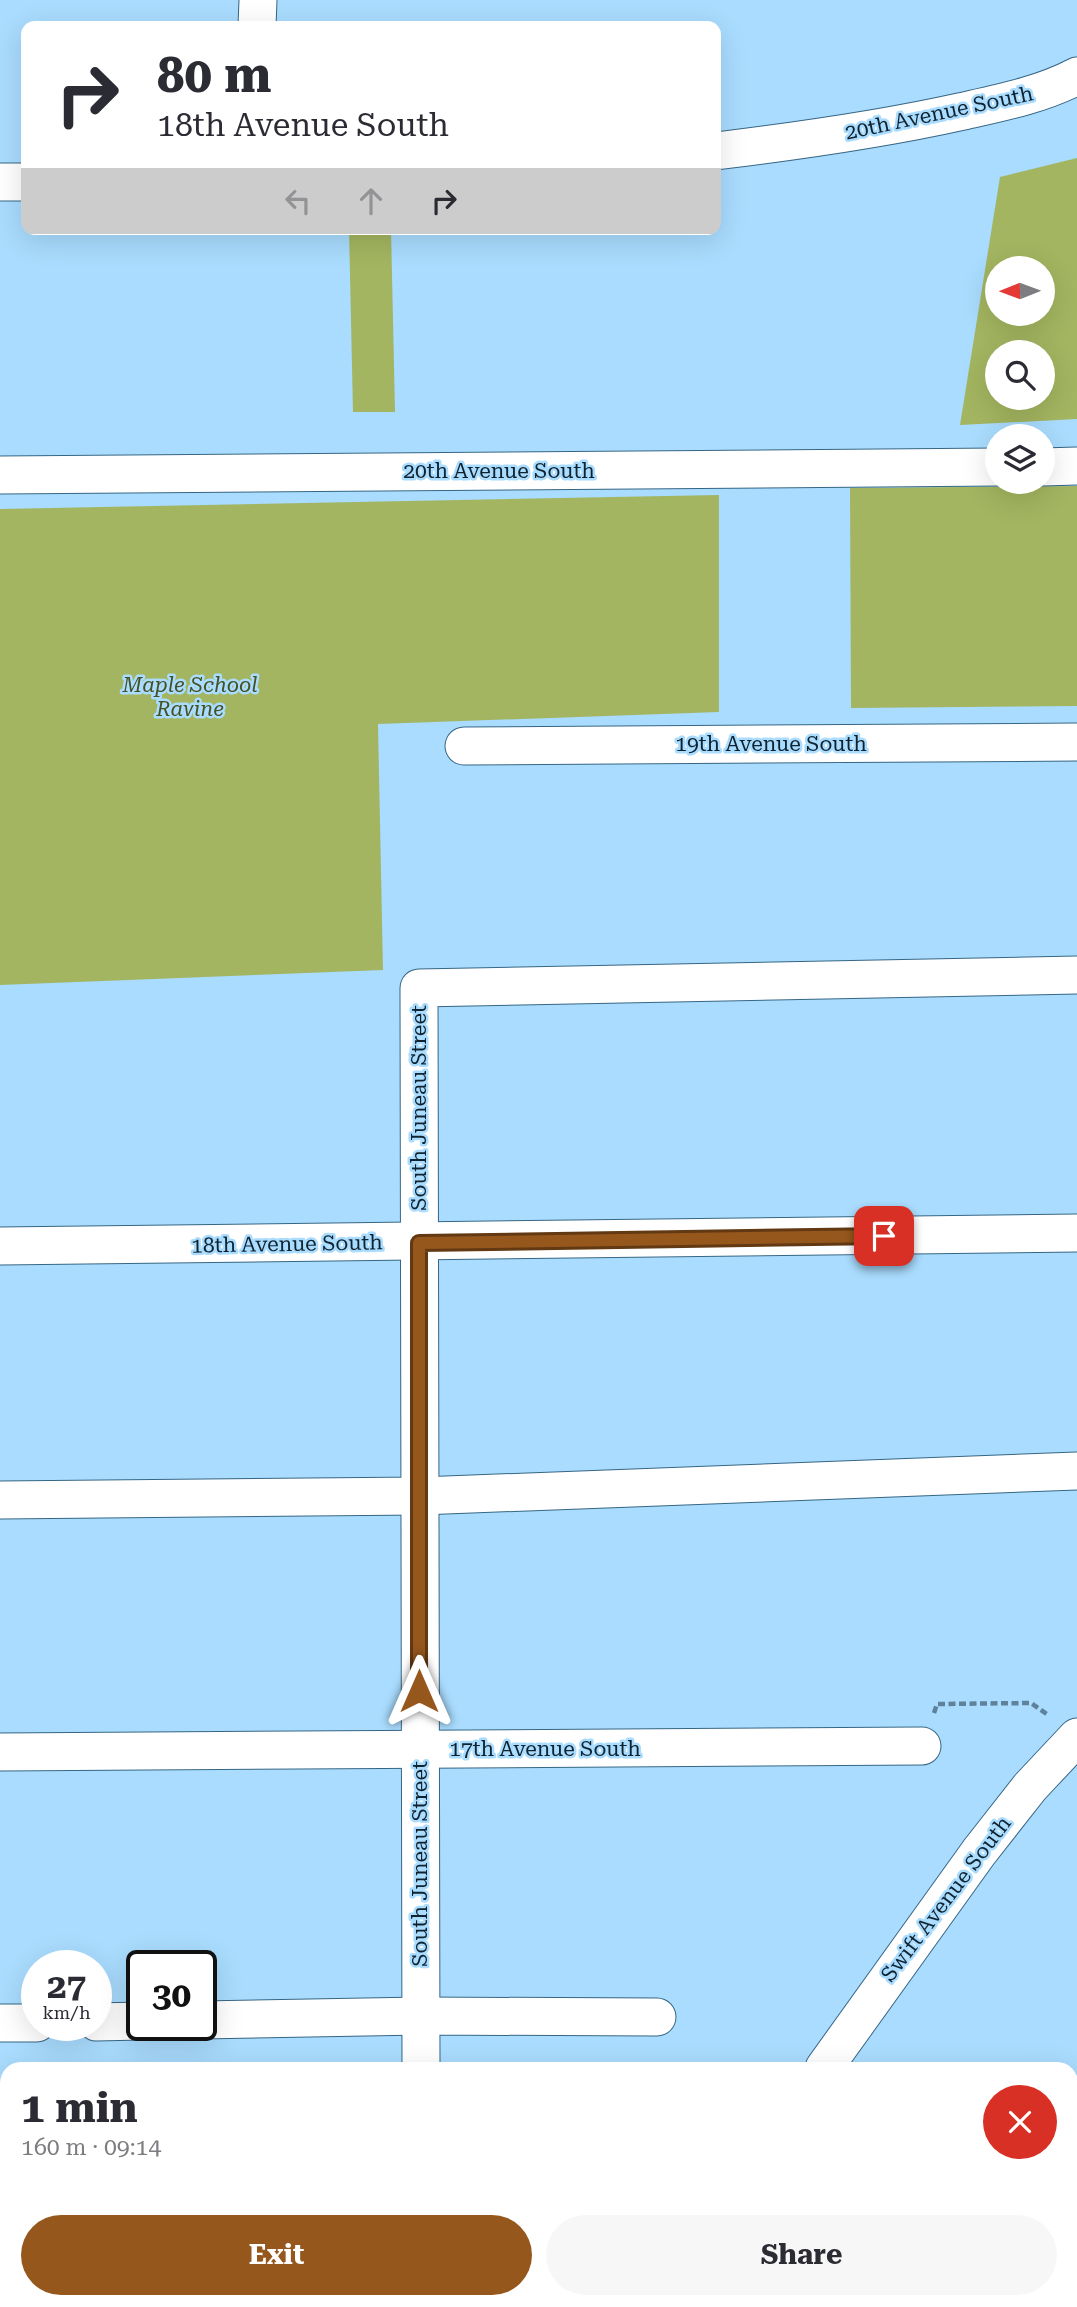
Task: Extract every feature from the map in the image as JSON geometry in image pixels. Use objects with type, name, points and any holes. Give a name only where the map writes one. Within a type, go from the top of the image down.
[{"type":"street","points":[[257,21],[258,0]]},
{"type":"street","name":"20th Avenue South","points":[[721,150],[894,126],[1008,102],[1060,85],[1077,76]]},
{"type":"street","points":[[0,183],[21,182]]},
{"type":"street","points":[[1055,467],[1077,466]]},
{"type":"street","name":"20th Avenue South","points":[[0,475],[985,467]]},
{"type":"street","name":"19th Avenue South","points":[[464,746],[1077,742]]},
{"type":"street","name":"South Juneau Street","points":[[421,2062],[419,988],[1077,975]]},
{"type":"street","name":"18th Avenue South","points":[[0,1246],[1077,1233]]},
{"type":"street","points":[[0,1500],[420,1496],[1077,1471]]},
{"type":"street","name":"Swift Avenue South","points":[[828,2062],[979,1852],[1070,1733]]},
{"type":"street","name":"17th Avenue South","points":[[0,1752],[922,1746]]},
{"type":"street","points":[[217,2020],[421,2016],[657,2017]]},
{"type":"street","points":[[0,2023],[21,2023]]},
{"type":"path","points":[[937,1704],[1031,1703],[1070,1733]]},
{"type":"green space","points":[[1077,158],[1077,419],[960,425],[985,270],[985,326],[1055,326],[1055,256],[987,256],[1000,177]]},
{"type":"green space","points":[[349,235],[391,235],[395,412],[353,412]]},
{"type":"green space","points":[[1055,486],[1077,486],[1077,706],[851,708],[850,488],[985,487],[985,494],[1055,494]]},
{"type":"green space","name":"Maple School Ravine","points":[[719,495],[719,712],[378,724],[383,970],[0,985],[0,509]]},
{"type":"route","points":[[419,1691],[419,1243],[884,1236]]}]
